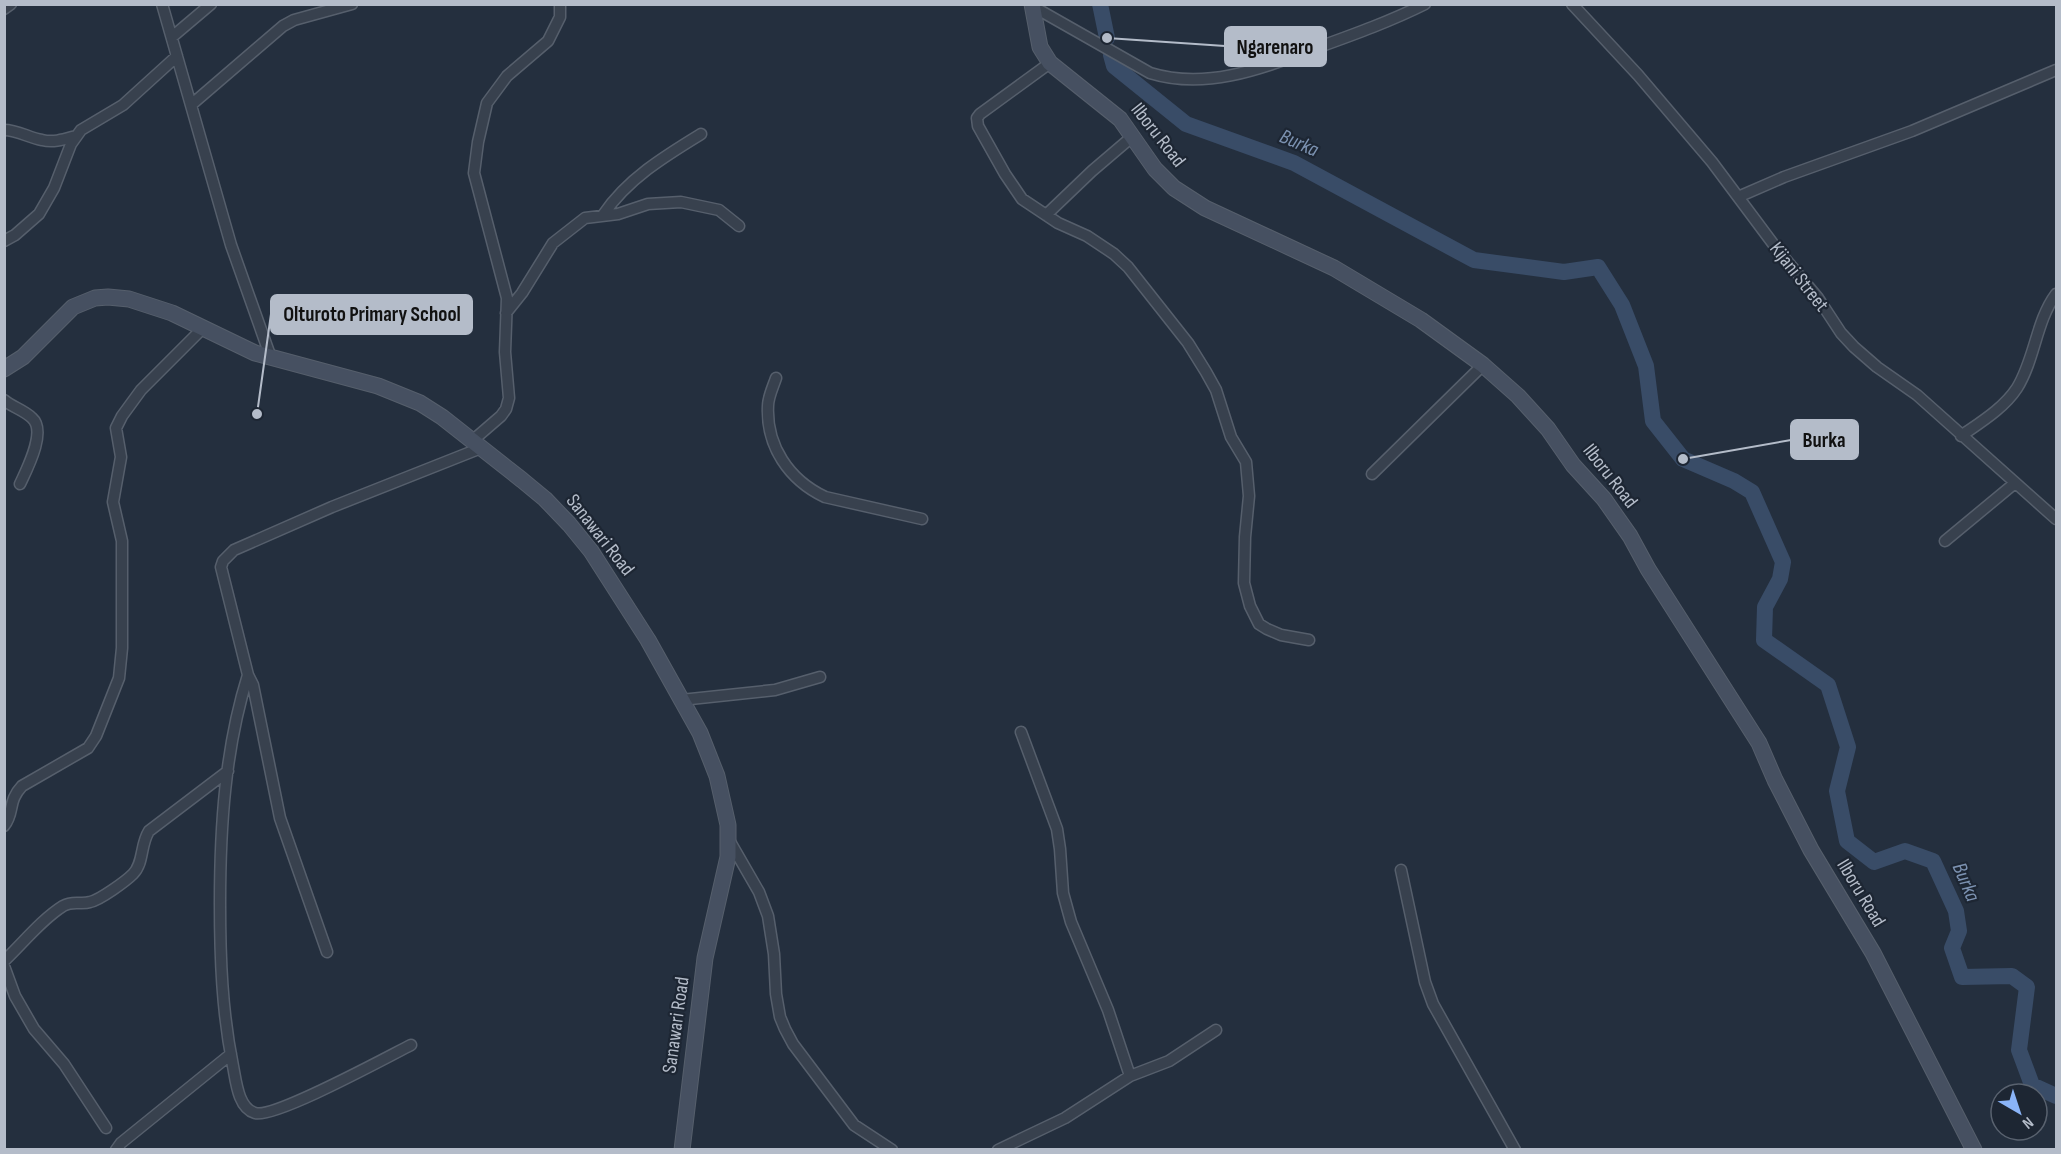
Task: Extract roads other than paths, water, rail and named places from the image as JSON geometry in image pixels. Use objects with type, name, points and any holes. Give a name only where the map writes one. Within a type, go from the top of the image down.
[{"type":"street","points":[[4,9],[11,4]]},
{"type":"street","points":[[162,4],[238,268],[271,358]]},
{"type":"street","points":[[172,37],[211,4]]},
{"type":"street","points":[[191,105],[283,26],[294,20],[352,4]]},
{"type":"street","points":[[327,952],[279,818],[253,685],[248,675],[221,567],[227,556],[234,550],[477,444],[501,416],[508,403],[505,352],[507,298],[474,173],[475,158],[487,103],[507,76],[548,41],[560,17],[560,4]]},
{"type":"street","points":[[1032,5],[1150,73],[1165,78],[1193,79],[1262,69],[1356,34],[1425,4]]},
{"type":"street","name":"Kijani Street","points":[[1572,4],[1638,75],[1738,196],[1818,298],[1847,340],[1870,362],[1917,395],[2056,519]]},
{"type":"street","name":"Ilboru Road","points":[[1032,5],[1040,47],[1050,63],[1112,110],[1167,183],[1192,201],[1345,275],[1421,320],[1484,365],[1531,409],[1548,429],[1573,465],[1604,499],[1759,743],[1811,850],[1873,953],[1974,1149]]},
{"type":"street","points":[[4,241],[15,235],[39,214],[49,199],[76,136],[90,123],[123,105],[177,56]]},
{"type":"street","points":[[1050,63],[977,118],[978,126],[1022,199],[1114,254],[1128,267],[1188,343],[1212,381],[1231,437],[1246,462],[1249,496],[1244,583],[1250,606],[1259,624],[1267,629],[1281,635],[1308,640]]},
{"type":"street","points":[[1738,196],[1912,131],[2056,70]]},
{"type":"street","points":[[4,130],[12,130],[42,140],[63,140],[76,136]]},
{"type":"street","points":[[603,215],[610,204],[658,160],[701,134]]},
{"type":"street","points":[[1046,215],[1133,136]]},
{"type":"street","points":[[506,313],[522,293],[553,243],[585,218],[618,214],[648,204],[681,202],[719,210],[739,226]]},
{"type":"street","points":[[1961,436],[2002,406],[2016,389],[2025,372],[2045,314],[2056,294]]},
{"type":"street","name":"Sanawari Road","points":[[4,369],[23,357],[73,307],[95,298],[129,299],[172,313],[244,349],[359,380],[409,398],[433,411],[477,444],[544,499],[580,537],[648,640],[707,747],[717,776],[728,825],[728,857],[705,958],[682,1149]]},
{"type":"street","points":[[4,826],[9,818],[15,793],[22,786],[88,748],[100,727],[119,678],[122,648],[122,541],[113,502],[121,457],[116,428],[141,390],[203,328]]},
{"type":"street","points":[[1372,474],[1484,365]]},
{"type":"street","points":[[776,378],[768,404],[769,426],[777,453],[792,474],[810,490],[825,497],[922,519]]},
{"type":"street","points":[[4,400],[30,416],[37,427],[38,436],[33,453],[20,484]]},
{"type":"street","points":[[1945,541],[2015,483]]},
{"type":"street","points":[[248,675],[235,721],[221,831],[221,988],[231,1054],[242,1101],[247,1109],[258,1114],[268,1113],[411,1045]]},
{"type":"street","points":[[681,700],[775,690],[820,677]]},
{"type":"street","points":[[1021,732],[1057,829],[1063,893],[1071,921],[1108,1010],[1130,1076]]},
{"type":"street","points":[[4,961],[64,905],[77,901],[90,902],[134,874],[140,863],[143,842],[149,831],[228,771]]},
{"type":"street","points":[[729,840],[759,892],[768,916],[780,1017],[785,1029],[793,1044],[854,1125],[892,1149]]},
{"type":"street","points":[[1401,870],[1425,982],[1433,1004],[1515,1149]]},
{"type":"street","points":[[4,966],[15,996],[34,1029],[64,1064],[106,1128]]},
{"type":"street","points":[[998,1149],[1065,1118],[1130,1076],[1169,1061],[1215,1030]]},
{"type":"street","points":[[116,1149],[231,1054]]},
{"type":"waterway","points":[[1100,4],[1107,38]]},
{"type":"waterway","name":"Burka","points":[[1111,55],[1114,66],[1186,124],[1294,163],[1474,260],[1564,272],[1598,267],[1622,305],[1646,366],[1653,421],[1683,459],[1734,481],[1752,492],[1783,562],[1780,579],[1765,607],[1764,640],[1828,685],[1848,747],[1837,791],[1847,841],[1874,862],[1905,851],[1933,861],[1956,911],[1959,931],[1952,948],[1962,977],[2012,976],[2027,987],[2019,1050],[2032,1085],[2056,1096]]},
{"type":"place","name":"Ngarenaro","points":[[1107,38]]},
{"type":"place","name":"Olturoto Primary School","points":[[257,414]]},
{"type":"place","name":"Burka","points":[[1683,459]]}]
